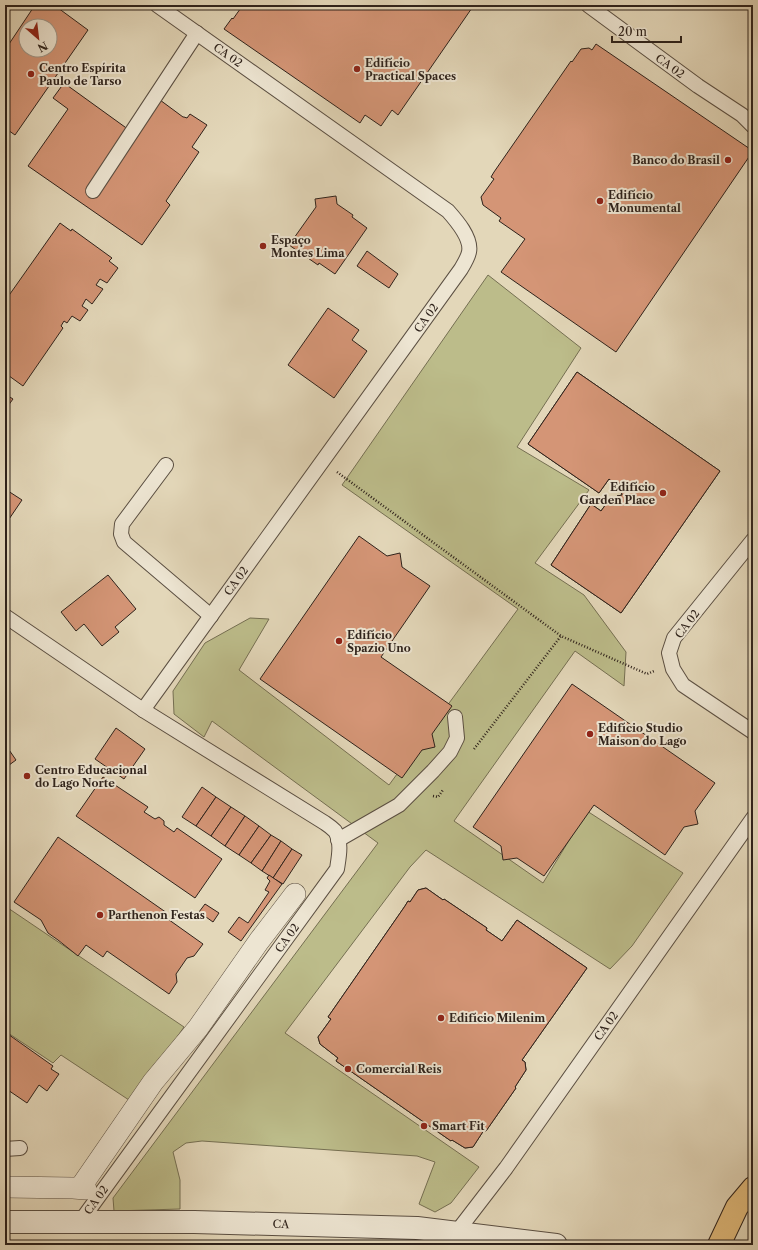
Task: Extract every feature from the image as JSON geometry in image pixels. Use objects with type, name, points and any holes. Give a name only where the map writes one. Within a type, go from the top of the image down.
[{"type":"main road","points":[[719,1245],[738,1207],[753,1188]]},
{"type":"street","points":[[5,1187],[83,1189],[153,1082],[198,1028],[259,940],[295,894]]},
{"type":"street","name":"CA","points":[[5,1222],[194,1222],[409,1228],[556,1245]]},
{"type":"lane","name":"CA 02","points":[[143,710],[461,269],[469,251],[467,238],[460,224],[448,211],[157,5]]},
{"type":"lane","name":"CA 02","points":[[588,5],[698,86],[742,115],[753,126]]},
{"type":"lane","points":[[93,191],[197,33]]},
{"type":"lane","points":[[166,465],[122,524],[120,534],[124,542],[211,616]]},
{"type":"lane","name":"CA 02","points":[[753,540],[674,638],[669,653],[673,669],[683,684],[753,732]]},
{"type":"lane","points":[[5,616],[143,710],[325,823],[334,830],[338,840],[399,805],[419,785],[450,752],[457,738],[454,717]]},
{"type":"lane","name":"CA 02","points":[[456,1233],[506,1168],[753,818]]},
{"type":"lane","name":"CA 02","points":[[80,1222],[338,869],[340,851],[338,840]]},
{"type":"lane","points":[[5,1149],[20,1148]]},
{"type":"path","points":[[322,461],[561,636],[647,674],[672,665]]},
{"type":"path","points":[[471,753],[561,636]]},
{"type":"path","points":[[419,785],[429,796],[438,797],[447,784]]},
{"type":"green space","points":[[488,275],[581,348],[517,447],[589,490],[535,563],[584,595],[626,652],[624,686],[575,651],[454,821],[543,883],[587,811],[683,873],[632,946],[610,969],[426,850],[410,867],[285,1033],[479,1167],[451,1203],[435,1212],[419,1204],[435,1162],[417,1156],[202,1141],[186,1143],[173,1152],[180,1180],[180,1209],[114,1211],[113,1198],[378,843],[212,721],[204,737],[174,714],[173,691],[205,643],[250,618],[269,619],[239,670],[389,785],[518,609],[342,485]]},
{"type":"green space","points":[[5,906],[184,1027],[132,1102],[61,1055],[53,1063],[5,1031]]},
{"type":"building","name":"Centro Espírita Paulo de Tarso","points":[[35,5],[54,5],[88,30],[15,135],[5,128],[5,50],[18,30],[18,58],[58,58],[58,18],[26,18]]},
{"type":"building","name":"Edifício Practical Spaces","points":[[243,5],[474,5],[398,115],[392,110],[381,126],[365,115],[360,123],[224,29]]},
{"type":"building","name":"Edifício Monumental","points":[[596,44],[753,151],[616,352],[501,272],[525,239],[499,221],[501,218],[483,205],[481,197],[494,179],[491,177],[494,172],[571,61],[572,62],[581,49],[589,48],[592,50]]},
{"type":"building","points":[[64,83],[136,135],[160,100],[183,117],[187,118],[190,114],[207,125],[192,147],[199,152],[166,201],[170,205],[142,245],[28,166],[68,109],[53,98]]},
{"type":"building","points":[[336,196],[337,204],[353,215],[352,217],[367,228],[335,274],[319,263],[318,265],[289,245],[316,207],[315,199]]},
{"type":"building","points":[[60,223],[71,231],[72,229],[112,258],[109,261],[118,268],[107,283],[100,279],[96,285],[103,289],[92,304],[86,299],[82,306],[88,310],[80,321],[72,316],[67,323],[64,321],[61,326],[63,328],[23,386],[5,373],[5,301]]},
{"type":"building","points":[[367,251],[398,274],[389,288],[357,266]]},
{"type":"building","points":[[328,308],[359,330],[352,340],[367,351],[334,398],[288,365]]},
{"type":"building","name":"Edifício Garden Place","points":[[577,372],[720,471],[621,613],[551,565],[591,504],[601,511],[609,500],[613,502],[617,496],[622,495],[620,483],[615,484],[609,479],[599,493],[528,444]],"holes":[[[651,471],[658,476],[652,477],[654,490],[660,489],[656,495],[642,485]]]},
{"type":"building","name":"Edifício Garden Place","points":[[577,372],[720,471],[621,613],[551,565],[591,504],[601,511],[609,500],[613,502],[617,496],[622,495],[620,483],[615,484],[609,479],[599,493],[528,444]]},
{"type":"building","points":[[5,394],[13,399],[5,410]]},
{"type":"building","points":[[5,489],[22,500],[5,525]]},
{"type":"building","name":"Edifício Spazio Uno","points":[[359,536],[387,556],[400,553],[402,567],[430,586],[381,657],[452,706],[432,734],[435,747],[422,750],[402,778],[260,679]]},
{"type":"building","points":[[108,575],[136,609],[115,627],[119,632],[102,646],[84,624],[76,631],[61,612]]},
{"type":"building","name":"Edifício Studio Maison do Lago","points":[[572,684],[715,783],[695,811],[698,824],[684,827],[665,855],[594,805],[544,876],[517,858],[503,860],[501,846],[473,827]]},
{"type":"building","points":[[116,728],[145,749],[124,779],[95,759]]},
{"type":"building","points":[[5,744],[16,760],[5,768]]},
{"type":"building","points":[[103,777],[148,807],[144,812],[155,819],[159,817],[164,821],[164,825],[174,832],[177,828],[222,859],[195,898],[76,816]]},
{"type":"building","points":[[202,787],[216,797],[196,826],[182,817]]},
{"type":"building","points":[[216,797],[231,807],[211,836],[196,826]]},
{"type":"building","points":[[231,807],[245,816],[225,846],[211,836]]},
{"type":"building","points":[[245,816],[259,826],[239,855],[225,846]]},
{"type":"building","points":[[259,826],[271,835],[251,863],[239,855]]},
{"type":"building","points":[[271,835],[281,841],[262,871],[251,863]]},
{"type":"building","name":"Parthenon Festas","points":[[58,837],[167,913],[165,917],[203,944],[194,956],[187,958],[176,974],[177,982],[169,994],[107,951],[103,957],[86,945],[78,956],[48,933],[41,920],[14,902]]},
{"type":"building","points":[[281,841],[292,849],[273,878],[262,871]]},
{"type":"building","points":[[292,849],[302,855],[283,884],[273,878]]},
{"type":"building","points":[[269,875],[282,884],[241,941],[228,932],[239,917],[248,923],[269,892],[265,890],[270,881],[267,878]]},
{"type":"building","name":"Edifício Milenim","points":[[426,888],[487,928],[486,930],[502,941],[517,920],[587,968],[522,1060],[525,1062],[526,1070],[515,1087],[516,1088],[473,1147],[465,1148],[452,1140],[451,1141],[336,1061],[338,1058],[320,1044],[318,1037],[331,1019],[328,1017],[408,901],[410,902],[418,890]],"holes":[[[501,955],[528,974],[516,992],[512,990],[505,998],[483,983],[497,963],[496,962]],[[533,978],[555,993],[537,1020],[519,1008],[525,999],[521,995]],[[480,988],[501,1003],[494,1012],[500,1016],[487,1033],[469,1021],[465,1028],[449,1018],[460,1002],[467,1007]],[[516,1013],[533,1025],[514,1052],[492,1036],[505,1019],[509,1022]],[[465,1065],[470,1069],[468,1072],[475,1077],[460,1100],[448,1094],[463,1072],[461,1071]]]},
{"type":"building","name":"Edifício Milenim","points":[[426,888],[487,928],[486,930],[502,941],[517,920],[587,968],[522,1060],[525,1062],[526,1070],[515,1087],[516,1088],[473,1147],[465,1148],[452,1140],[451,1141],[336,1061],[338,1058],[320,1044],[318,1037],[331,1019],[328,1017],[408,901],[410,902],[418,890]]},
{"type":"building","points":[[205,904],[219,913],[213,922],[199,912]]},
{"type":"building","points":[[5,1032],[53,1066],[51,1069],[59,1074],[47,1091],[39,1085],[27,1103],[5,1088]]},
{"type":"place","name":"Edifício Practical Spaces","points":[[357,69]]},
{"type":"place","name":"Centro Espírita Paulo de Tarso","points":[[31,74]]},
{"type":"place","name":"Banco do Brasil","points":[[728,160]]},
{"type":"place","name":"Edifício Monumental","points":[[600,201]]},
{"type":"place","name":"Espaço Montes Lima","points":[[263,246]]},
{"type":"place","name":"Edifício Garden Place","points":[[663,493]]},
{"type":"place","name":"Edifício Spazio Uno","points":[[339,641]]},
{"type":"place","name":"Edifício Studio Maison do Lago","points":[[590,734]]},
{"type":"place","name":"Centro Educacional do Lago Norte","points":[[27,776]]},
{"type":"place","name":"Parthenon Festas","points":[[100,915]]},
{"type":"place","name":"Edifício Milenim","points":[[441,1018]]},
{"type":"place","name":"Comercial Reis","points":[[348,1069]]},
{"type":"place","name":"Smart Fit","points":[[424,1126]]}]
